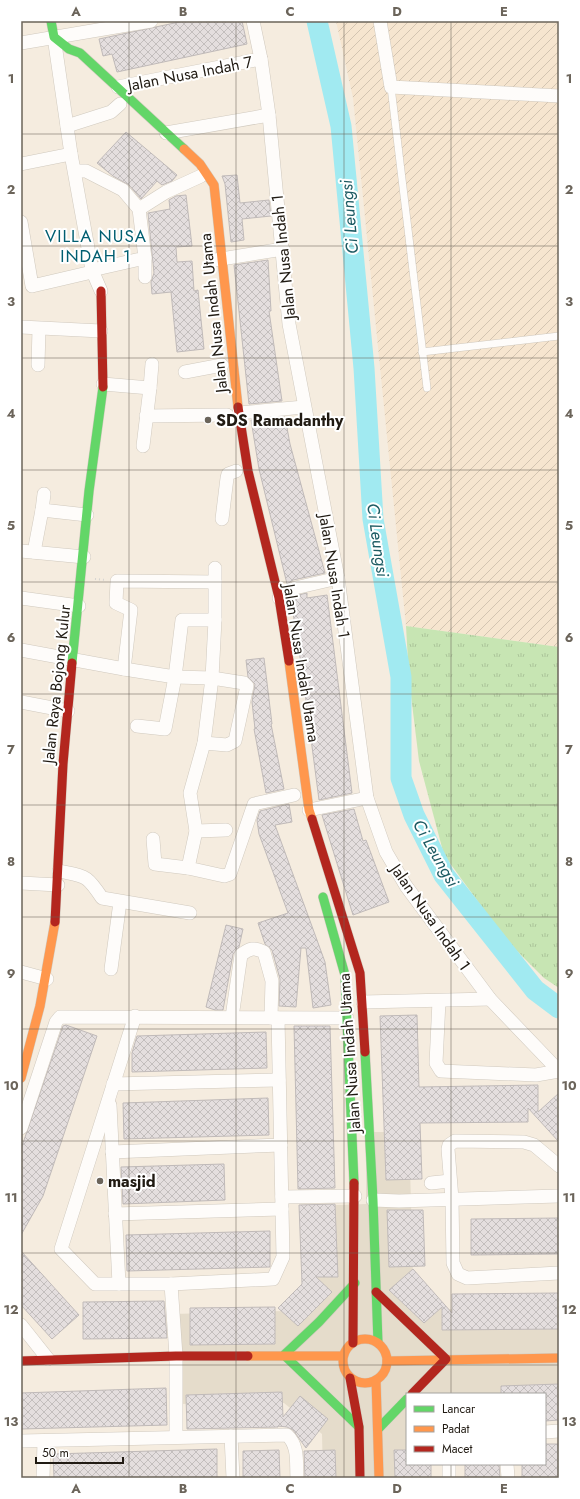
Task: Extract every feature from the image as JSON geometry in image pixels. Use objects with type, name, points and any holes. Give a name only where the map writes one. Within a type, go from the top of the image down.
[{"type":"street","points":[[51,21],[71,154],[92,271],[101,291]]},
{"type":"street","points":[[21,43],[118,24],[151,21]]},
{"type":"street","name":"Jalan Nusa Indah 1","points":[[253,21],[261,59],[269,115],[290,324],[304,407],[338,578],[367,798],[386,852],[406,886],[490,999],[559,1071]]},
{"type":"street","points":[[380,21],[391,87],[559,96]]},
{"type":"street","name":"Jalan Nusa Indah Utama","points":[[54,37],[68,49],[76,63]]},
{"type":"street","name":"Jalan Nusa Indah Utama","points":[[68,49],[80,53],[120,100],[166,133],[200,164],[210,175],[214,185],[218,260],[230,415],[248,471],[279,598],[291,672],[309,810],[359,967],[363,1002],[373,1200],[378,1343]]},
{"type":"street","name":"Jalan Nusa Indah 7","points":[[120,100],[261,59]]},
{"type":"street","points":[[67,126],[111,112],[120,100]]},
{"type":"street","points":[[166,133],[269,115]]},
{"type":"street","points":[[139,209],[166,192],[200,176],[143,125]]},
{"type":"street","points":[[21,164],[71,154]]},
{"type":"street","points":[[75,171],[86,171],[122,190],[139,209],[145,258],[145,276]]},
{"type":"street","name":"Jalan Nusa Indah Utama","points":[[200,176],[205,189],[218,260],[215,283]]},
{"type":"street","points":[[21,222],[25,265],[32,285],[145,258]]},
{"type":"street","points":[[218,260],[283,249]]},
{"type":"street","name":"Jalan Raya Bojong Kulur","points":[[21,1078],[27,1037],[47,979],[59,878],[60,789],[103,384],[101,291]]},
{"type":"street","points":[[21,328],[101,331]]},
{"type":"street","points":[[38,365],[39,329]]},
{"type":"street","points":[[143,446],[152,364]]},
{"type":"street","points":[[185,372],[222,365]]},
{"type":"street","points":[[103,384],[150,388]]},
{"type":"street","points":[[146,416],[230,415],[304,407]]},
{"type":"street","points":[[222,519],[228,474],[236,471]]},
{"type":"street","points":[[44,494],[42,510],[27,552],[84,557]]},
{"type":"street","points":[[42,510],[88,516]]},
{"type":"street","name":"Jalan Nusa Indah Utama","points":[[254,537],[267,588]]},
{"type":"street","points":[[188,868],[196,831],[190,793],[204,743],[212,678],[215,620],[215,568]]},
{"type":"street","points":[[279,598],[295,588],[338,578]]},
{"type":"street","points":[[124,670],[131,610],[116,603],[117,580],[215,582]]},
{"type":"street","points":[[21,598],[79,606]]},
{"type":"street","points":[[137,726],[165,729],[175,677],[182,620],[215,620]]},
{"type":"street","points":[[21,650],[124,670],[175,677],[212,678],[244,683],[247,686],[235,741],[226,745],[204,743]]},
{"type":"street","points":[[21,702],[68,711]]},
{"type":"street","points":[[290,749],[300,748]]},
{"type":"street","points":[[154,839],[156,864],[188,868],[224,876],[230,874],[254,804],[294,794]]},
{"type":"street","points":[[309,810],[367,798]]},
{"type":"street","points":[[196,831],[226,830]]},
{"type":"street","points":[[21,883],[59,878],[84,877],[90,880],[102,898],[190,913]]},
{"type":"street","name":"Jalan Nusa Indah Utama","points":[[320,888],[344,964],[355,1196],[353,1343]]},
{"type":"street","points":[[111,969],[120,902]]},
{"type":"street","points":[[135,1016],[61,1249],[95,1284],[170,1284],[273,1279],[283,1257],[279,1080],[272,981],[264,952],[256,948],[249,949],[241,955],[232,1017]]},
{"type":"street","points":[[21,972],[47,979]]},
{"type":"street","points":[[363,1002],[490,999]]},
{"type":"street","points":[[439,1001],[436,1063],[441,1071],[536,1075],[559,1071]]},
{"type":"street","points":[[21,1128],[58,1018],[62,1016],[347,1018]]},
{"type":"street","points":[[111,1089],[279,1080]]},
{"type":"street","points":[[111,1089],[112,1152],[119,1284]]},
{"type":"street","points":[[559,1166],[539,1148],[524,1142],[455,1141],[449,1145],[448,1150],[452,1199],[453,1263],[458,1274],[467,1278],[559,1273]]},
{"type":"street","points":[[112,1152],[281,1145]]},
{"type":"street","points":[[431,1183],[450,1181]]},
{"type":"street","points":[[115,1214],[282,1203],[355,1196]]},
{"type":"street","points":[[373,1200],[399,1201],[559,1196]]},
{"type":"street","points":[[170,1284],[176,1356],[176,1436]]},
{"type":"street","points":[[284,1355],[319,1322],[355,1284]]},
{"type":"street","points":[[376,1292],[446,1359]]},
{"type":"street","points":[[21,1325],[48,1359]]},
{"type":"street","points":[[350,1378],[358,1382],[367,1383],[376,1380],[382,1375],[387,1361],[382,1348],[378,1343],[365,1339],[353,1343],[348,1347],[343,1356],[344,1369],[350,1378],[359,1427],[360,1478]]},
{"type":"street","points":[[284,1355],[359,1427]]},
{"type":"street","points":[[21,1361],[176,1356],[343,1356]]},
{"type":"street","points":[[387,1361],[559,1358]]},
{"type":"street","points":[[413,1393],[446,1359]]},
{"type":"street","points":[[376,1380],[378,1478]]},
{"type":"street","points":[[378,1429],[406,1400]]},
{"type":"street","points":[[546,1432],[559,1431]]},
{"type":"street","points":[[21,1441],[176,1436],[287,1435],[292,1439],[296,1447],[296,1478]]},
{"type":"street","points":[[232,1436],[233,1478]]},
{"type":"street","points":[[44,1441],[44,1478]]},
{"type":"street","points":[[449,1478],[450,1465]]},
{"type":"street","points":[[507,1465],[508,1478]]},
{"type":"lane","points":[[391,87],[427,388]]},
{"type":"lane","points":[[422,352],[559,336]]},
{"type":"path","points":[[82,578],[117,580]]},
{"type":"shaded area","points":[[336,21],[559,21],[559,647],[406,626],[353,98]]},
{"type":"shaded area","points":[[366,1132],[409,1132],[413,1275],[449,1309],[559,1308],[559,1396],[546,1393],[406,1393],[406,1465],[408,1465],[414,1478],[323,1478],[322,1434],[284,1403],[176,1404],[173,1314],[285,1311],[315,1279],[311,1206],[366,1204]]},
{"type":"green space","points":[[406,626],[559,647],[559,988],[544,978],[506,940],[444,855],[419,761],[409,679]]},
{"type":"building","points":[[184,21],[242,21],[247,44],[117,72],[112,54],[103,56],[99,39]]},
{"type":"building","points":[[126,132],[177,175],[172,181],[162,185],[157,181],[141,199],[129,185],[113,176],[97,163]]},
{"type":"building","points":[[237,175],[240,203],[269,200],[271,216],[242,219],[244,240],[231,242],[225,184],[222,176]]},
{"type":"building","points":[[186,195],[192,246],[176,247],[177,262],[192,261],[194,291],[198,290],[204,349],[177,352],[171,292],[152,294],[151,282],[154,273],[148,213],[170,209],[169,200],[176,196]]},
{"type":"building","points":[[268,260],[271,311],[269,311],[282,401],[249,404],[234,265]]},
{"type":"building","points":[[285,417],[290,444],[325,573],[293,580],[287,584],[259,469],[251,420]]},
{"type":"building","points":[[307,593],[307,598],[327,595],[352,793],[319,800],[291,600],[298,595]]},
{"type":"building","points":[[264,658],[271,724],[284,789],[266,793],[254,729],[252,702],[255,684],[248,677],[246,660]]},
{"type":"building","points":[[289,804],[292,822],[275,825],[325,962],[331,1005],[313,1008],[306,948],[301,948],[296,1007],[279,1006],[280,979],[272,950],[265,944],[258,923],[288,913],[259,834],[257,820],[260,811]]},
{"type":"building","points":[[354,809],[363,841],[366,840],[389,902],[353,915],[322,815]]},
{"type":"building","points":[[226,925],[243,929],[239,947],[233,954],[223,1010],[215,1010],[206,1007]]},
{"type":"building","points":[[417,1015],[419,1087],[538,1085],[538,1112],[559,1093],[559,1142],[528,1108],[528,1122],[420,1123],[422,1179],[386,1180],[380,1016]]},
{"type":"building","points":[[66,1025],[97,1036],[43,1196],[21,1235],[21,1149],[63,1026]]},
{"type":"building","points":[[294,1026],[330,1026],[335,1188],[298,1189]]},
{"type":"building","points":[[266,1032],[267,1068],[132,1072],[132,1053],[137,1036]]},
{"type":"building","points":[[268,1098],[269,1135],[124,1139],[123,1103]]},
{"type":"building","points":[[224,1164],[225,1200],[123,1204],[121,1167]]},
{"type":"building","points":[[335,1204],[338,1277],[316,1277],[332,1292],[298,1326],[278,1308],[302,1284],[299,1205]]},
{"type":"building","points":[[387,1210],[423,1210],[425,1266],[389,1267]]},
{"type":"building","points":[[559,1218],[559,1254],[471,1255],[471,1219]]},
{"type":"building","points":[[270,1231],[270,1267],[127,1271],[126,1235]]},
{"type":"building","points":[[21,1251],[79,1315],[52,1339],[21,1305]]},
{"type":"building","points":[[413,1269],[452,1313],[452,1294],[559,1293],[559,1329],[442,1330],[442,1307],[424,1323],[389,1290]]},
{"type":"building","points":[[164,1301],[167,1338],[83,1339],[83,1302]]},
{"type":"building","points":[[275,1307],[275,1344],[190,1345],[190,1308]]},
{"type":"building","points":[[559,1384],[559,1420],[546,1421],[546,1393],[501,1393],[501,1386]]},
{"type":"building","points":[[166,1388],[167,1425],[21,1429],[21,1393]]},
{"type":"building","points":[[282,1392],[283,1417],[300,1396],[328,1419],[306,1448],[293,1430],[287,1427],[187,1429],[186,1395]]},
{"type":"building","points":[[546,1444],[558,1444],[559,1478],[522,1478],[522,1465],[546,1465]]},
{"type":"building","points":[[217,1449],[217,1478],[54,1478],[53,1454]]},
{"type":"building","points":[[279,1450],[280,1478],[243,1478],[243,1451]]},
{"type":"building","points":[[335,1450],[336,1478],[305,1478],[304,1451]]},
{"type":"building","points":[[394,1450],[406,1450],[406,1465],[431,1465],[431,1478],[395,1478]]},
{"type":"building","points":[[465,1465],[499,1465],[500,1478],[465,1478]]},
{"type":"waterway","name":"Ci Leungsi","points":[[317,21],[341,126],[364,368],[373,519],[401,677],[401,778],[414,815],[444,875],[535,990],[559,1008]]},
{"type":"traffic: fast","points":[[51,21],[54,37],[69,49],[80,53],[184,149]]},
{"type":"traffic: fast","points":[[72,663],[89,491],[103,387]]},
{"type":"traffic: fast","points":[[323,897],[345,975],[354,1183]]},
{"type":"traffic: fast","points":[[365,1052],[373,1200],[378,1343]]},
{"type":"traffic: fast","points":[[355,1283],[319,1322],[284,1355],[359,1427]]},
{"type":"traffic: fast","points":[[378,1429],[406,1400]]},
{"type":"traffic: slow","points":[[184,149],[200,164],[214,185],[238,407]]},
{"type":"traffic: slow","points":[[289,661],[309,810],[312,819]]},
{"type":"traffic: slow","points":[[21,1078],[40,1006],[55,922]]},
{"type":"traffic: slow","points":[[365,1339],[377,1343],[383,1349],[387,1361],[383,1373],[377,1379],[365,1383],[353,1379],[347,1373],[343,1361],[347,1349],[353,1343],[365,1339]]},
{"type":"traffic: slow","points":[[248,1356],[343,1356]]},
{"type":"traffic: slow","points":[[387,1361],[559,1358]]},
{"type":"traffic: slow","points":[[376,1380],[379,1478]]},
{"type":"traffic: jam","points":[[101,291],[103,387]]},
{"type":"traffic: jam","points":[[238,407],[248,471],[279,598],[289,661]]},
{"type":"traffic: jam","points":[[55,922],[63,764],[72,663]]},
{"type":"traffic: jam","points":[[312,819],[360,973],[365,1052]]},
{"type":"traffic: jam","points":[[353,1343],[354,1183]]},
{"type":"traffic: jam","points":[[376,1292],[446,1359],[413,1393]]},
{"type":"traffic: jam","points":[[21,1361],[176,1356],[248,1356]]},
{"type":"traffic: jam","points":[[350,1378],[359,1427],[360,1478]]},
{"type":"place","name":"SDS Ramadanthy","points":[[208,420]]},
{"type":"place","name":"masjid","points":[[100,1181]]},
{"type":"district","name":"VILLA NUSA INDAH 1","points":[[96,246]]}]
